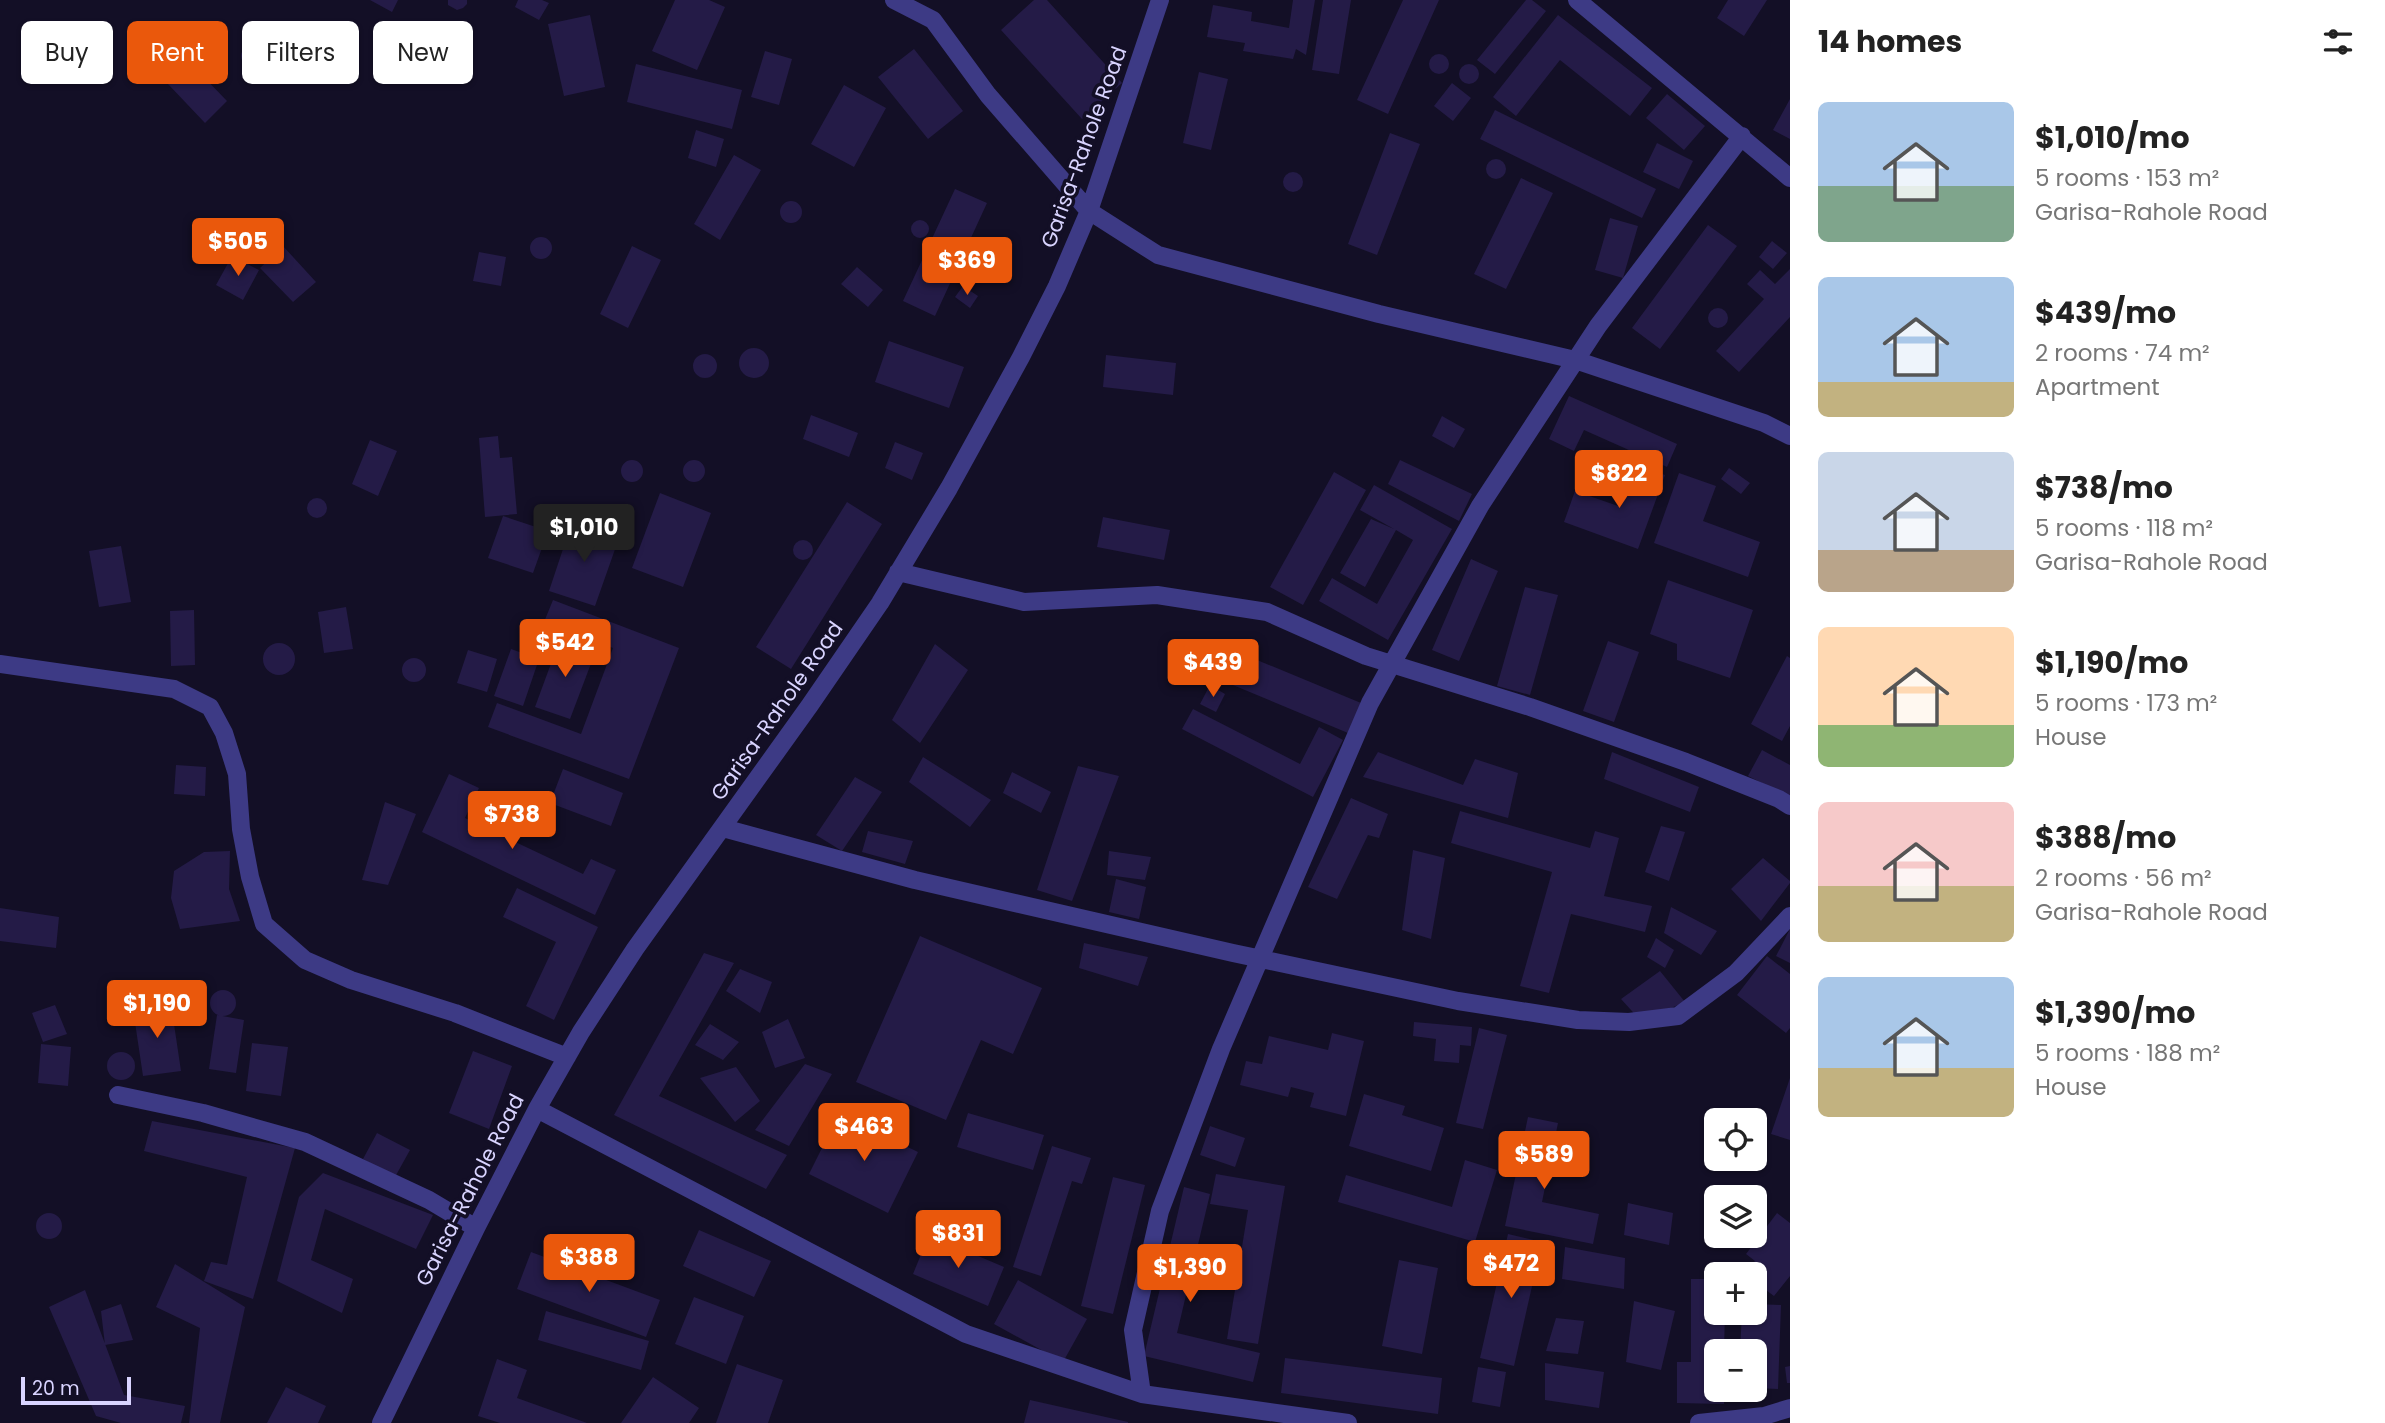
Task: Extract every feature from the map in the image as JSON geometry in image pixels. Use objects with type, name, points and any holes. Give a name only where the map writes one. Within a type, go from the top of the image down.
[{"type":"street","points":[[894,0],[933,20],[988,95],[1089,211],[1158,255],[1379,314],[1576,360],[1764,423],[1790,436]]},
{"type":"street","name":"Garisa-Rahole Road","points":[[381,1423],[476,1228],[567,1057],[635,949],[810,705],[898,572],[949,488],[1021,357],[1057,286],[1089,211],[1160,0]]},
{"type":"street","points":[[1577,0],[1790,178]]},
{"type":"street","points":[[1142,1394],[1132,1330],[1160,1211],[1221,1049],[1370,704],[1480,506],[1598,326],[1742,136]]},
{"type":"street","points":[[898,572],[1024,602],[1157,596],[1267,612],[1366,656],[1530,707],[1673,757],[1779,799],[1790,806]]},
{"type":"street","points":[[0,664],[174,689],[210,707],[224,733],[237,774],[241,829],[250,877],[264,924],[305,960],[351,980],[455,1013],[567,1057]]},
{"type":"street","points":[[723,828],[915,880],[1261,958],[1458,1000],[1578,1020],[1629,1022],[1678,1016],[1737,973],[1790,916]]},
{"type":"street","points":[[118,1095],[203,1113],[306,1142],[429,1200],[476,1228]]},
{"type":"street","points":[[537,1109],[967,1334],[1142,1394],[1348,1423]]},
{"type":"street","points":[[1699,1423],[1764,1416],[1790,1408]]},
{"type":"building","points":[[370,0],[398,0],[392,12]]},
{"type":"building","points":[[448,0],[467,0],[467,4],[457,10],[448,5]]},
{"type":"building","points":[[518,0],[542,0],[549,3],[539,20],[515,7]]},
{"type":"building","points":[[675,0],[709,0],[725,7],[697,70],[652,51]]},
{"type":"building","points":[[1034,0],[1047,0],[1122,83],[1082,119],[1001,30]]},
{"type":"building","points":[[1293,0],[1315,0],[1306,55],[1296,49],[1293,59],[1243,51],[1245,43],[1207,37],[1213,5],[1252,12],[1251,21],[1289,28]]},
{"type":"building","points":[[1323,0],[1351,0],[1339,74],[1312,70]]},
{"type":"building","points":[[1403,0],[1439,0],[1388,114],[1357,100]]},
{"type":"building","points":[[1526,0],[1532,0],[1546,11],[1495,74],[1477,60]]},
{"type":"building","points":[[1728,0],[1767,0],[1744,36],[1717,18]]},
{"type":"building","points":[[590,15],[605,87],[564,96],[548,24]]},
{"type":"building","points":[[1558,15],[1652,88],[1630,116],[1560,60],[1516,116],[1493,97]]},
{"type":"building","points":[[914,49],[963,111],[928,139],[878,77]]},
{"type":"building","points":[[765,51],[792,59],[779,105],[751,97]]},
{"type":"building","points":[[1439,54],[1446,57],[1449,64],[1446,71],[1439,74],[1432,71],[1429,64],[1432,57]]},
{"type":"building","points":[[636,64],[742,90],[732,129],[627,102]]},
{"type":"building","points":[[1469,64],[1476,67],[1479,74],[1476,81],[1469,84],[1462,81],[1459,74],[1462,67]]},
{"type":"building","points":[[1199,72],[1228,79],[1211,150],[1183,143]]},
{"type":"building","points":[[1452,83],[1471,98],[1453,121],[1434,106]]},
{"type":"building","points":[[168,84],[211,84],[227,101],[205,123]]},
{"type":"building","points":[[844,85],[886,108],[854,167],[811,144]]},
{"type":"building","points":[[1667,94],[1705,126],[1684,150],[1646,118]]},
{"type":"building","points":[[1790,99],[1790,139],[1773,130]]},
{"type":"building","points":[[1495,110],[1656,189],[1642,218],[1480,139]]},
{"type":"building","points":[[696,130],[724,139],[716,167],[688,158]]},
{"type":"building","points":[[1390,133],[1420,144],[1377,255],[1348,244]]},
{"type":"building","points":[[1657,143],[1693,161],[1679,189],[1643,172]]},
{"type":"building","points":[[734,155],[761,170],[720,240],[694,224]]},
{"type":"building","points":[[1496,159],[1503,162],[1506,169],[1503,176],[1496,179],[1489,176],[1486,169],[1489,162]]},
{"type":"building","points":[[1293,172],[1300,175],[1303,182],[1300,189],[1293,192],[1286,189],[1283,182],[1286,175]]},
{"type":"building","points":[[1521,178],[1553,193],[1506,289],[1474,274]]},
{"type":"building","points":[[955,189],[987,203],[935,316],[903,301]]},
{"type":"building","points":[[791,201],[801,208],[802,212],[795,222],[791,223],[781,216],[780,212],[787,202]]},
{"type":"building","points":[[1610,218],[1638,226],[1623,278],[1595,270]]},
{"type":"building","points":[[920,220],[926,223],[929,229],[926,235],[920,238],[914,235],[911,229],[914,223]]},
{"type":"building","points":[[1708,225],[1737,246],[1660,349],[1632,328]]},
{"type":"building","points":[[541,237],[551,244],[552,248],[545,258],[541,259],[531,252],[530,248],[537,238]]},
{"type":"building","points":[[1772,241],[1787,253],[1773,269],[1759,257]]},
{"type":"building","points":[[283,246],[316,282],[293,302],[260,268]]},
{"type":"building","points":[[632,246],[661,260],[628,328],[600,314]]},
{"type":"building","points":[[479,252],[506,257],[501,286],[473,281]]},
{"type":"building","points":[[232,256],[259,270],[243,300],[216,285]]},
{"type":"building","points":[[857,267],[883,290],[868,307],[841,284]]},
{"type":"building","points":[[1790,269],[1790,317],[1739,372],[1716,351],[1764,299],[1747,284],[1760,270],[1775,284]]},
{"type":"building","points":[[963,286],[978,296],[970,308],[955,297]]},
{"type":"building","points":[[1718,308],[1725,311],[1728,318],[1725,325],[1718,328],[1711,325],[1708,318],[1711,311]]},
{"type":"building","points":[[889,341],[964,367],[949,408],[875,382]]},
{"type":"building","points":[[754,348],[765,352],[769,363],[765,374],[754,378],[743,374],[739,363],[743,352]]},
{"type":"building","points":[[705,354],[714,357],[717,366],[714,375],[705,378],[696,375],[693,366],[696,357]]},
{"type":"building","points":[[1106,355],[1176,363],[1173,395],[1103,387]]},
{"type":"building","points":[[1569,396],[1677,444],[1667,467],[1584,430],[1574,451],[1549,439]]},
{"type":"building","points":[[811,415],[858,433],[849,457],[803,439]]},
{"type":"building","points":[[1442,416],[1465,429],[1454,448],[1432,436]]},
{"type":"building","points":[[498,436],[500,458],[512,457],[517,514],[485,517],[479,438]]},
{"type":"building","points":[[370,440],[397,451],[378,496],[352,484]]},
{"type":"building","points":[[895,442],[923,453],[912,480],[885,468]]},
{"type":"building","points":[[632,460],[640,463],[643,471],[640,479],[632,482],[624,479],[621,471],[624,463]]},
{"type":"building","points":[[694,460],[702,463],[705,471],[702,479],[694,482],[686,479],[683,471],[686,463]]},
{"type":"building","points":[[1400,460],[1472,494],[1459,521],[1388,484]]},
{"type":"building","points":[[1636,465],[1665,475],[1638,549],[1564,522],[1575,491],[1621,507]]},
{"type":"building","points":[[1729,468],[1750,483],[1741,494],[1721,479]]},
{"type":"building","points":[[1334,472],[1366,490],[1303,605],[1270,587]]},
{"type":"building","points":[[1679,473],[1716,486],[1703,521],[1760,542],[1748,577],[1654,543]]},
{"type":"building","points":[[1374,485],[1452,529],[1388,640],[1319,601],[1332,578],[1377,604],[1413,540],[1396,530],[1365,587],[1340,573],[1371,519],[1394,529],[1360,510]]},
{"type":"building","points":[[660,493],[711,513],[683,587],[632,568]]},
{"type":"building","points":[[317,498],[324,501],[327,508],[324,515],[317,518],[310,515],[307,508],[310,501]]},
{"type":"building","points":[[847,502],[882,524],[791,669],[756,647]]},
{"type":"building","points":[[503,516],[548,531],[533,573],[488,558]]},
{"type":"building","points":[[1103,517],[1170,530],[1164,560],[1097,547]]},
{"type":"building","points":[[572,522],[619,538],[595,606],[549,591]]},
{"type":"building","points":[[803,540],[810,543],[813,550],[810,557],[803,560],[796,557],[793,550],[796,543]]},
{"type":"building","points":[[121,546],[131,602],[99,607],[89,551]]},
{"type":"building","points":[[1471,559],[1498,571],[1459,661],[1432,650]]},
{"type":"building","points":[[1668,580],[1753,610],[1730,678],[1677,660],[1677,644],[1650,634]]},
{"type":"building","points":[[1525,587],[1558,595],[1530,695],[1497,686]]},
{"type":"building","points":[[553,600],[679,648],[629,779],[488,727],[497,703],[581,734],[613,648],[544,622]]},
{"type":"building","points":[[346,607],[353,649],[324,653],[318,612]]},
{"type":"building","points":[[194,610],[195,665],[171,666],[170,611]]},
{"type":"building","points":[[560,639],[595,653],[570,719],[535,707]]},
{"type":"building","points":[[1608,641],[1639,652],[1614,722],[1583,711]]},
{"type":"building","points":[[279,643],[291,647],[295,659],[291,671],[279,675],[267,671],[263,659],[267,647]]},
{"type":"building","points":[[935,644],[968,670],[920,743],[892,720]]},
{"type":"building","points":[[1228,648],[1361,703],[1348,733],[1216,678]]},
{"type":"building","points":[[511,649],[539,659],[523,706],[494,696]]},
{"type":"building","points":[[468,650],[497,659],[487,692],[457,683]]},
{"type":"building","points":[[1787,656],[1790,658],[1790,726],[1782,741],[1751,724]]},
{"type":"building","points":[[414,658],[422,662],[426,670],[422,678],[414,682],[406,678],[402,670],[406,662]]},
{"type":"building","points":[[1210,685],[1225,694],[1216,712],[1200,704]]},
{"type":"building","points":[[1193,709],[1300,764],[1319,727],[1343,740],[1313,797],[1182,729]]},
{"type":"building","points":[[1762,750],[1790,765],[1790,797],[1748,776]]},
{"type":"building","points":[[1378,752],[1463,785],[1475,759],[1518,773],[1508,818],[1363,777]]},
{"type":"building","points":[[1612,752],[1699,787],[1690,812],[1604,779]]},
{"type":"building","points":[[923,757],[991,800],[970,827],[909,782]]},
{"type":"building","points":[[176,765],[206,767],[205,796],[174,794]]},
{"type":"building","points":[[1078,766],[1119,776],[1072,901],[1037,890]]},
{"type":"building","points":[[563,769],[623,793],[611,826],[550,803]]},
{"type":"building","points":[[1012,772],[1051,792],[1041,813],[1003,793]]},
{"type":"building","points":[[449,774],[479,788],[465,818],[583,874],[591,859],[616,870],[595,915],[422,832]]},
{"type":"building","points":[[855,777],[882,792],[842,851],[816,835]]},
{"type":"building","points":[[1351,798],[1388,814],[1379,838],[1368,835],[1337,899],[1308,887]]},
{"type":"building","points":[[385,802],[416,814],[388,885],[362,880]]},
{"type":"building","points":[[1460,811],[1590,848],[1595,831],[1619,838],[1604,896],[1652,906],[1645,932],[1571,914],[1549,993],[1520,986],[1552,872],[1451,843]]},
{"type":"building","points":[[1661,826],[1685,832],[1669,881],[1645,872]]},
{"type":"building","points":[[868,831],[913,841],[905,864],[862,852]]},
{"type":"building","points":[[1413,850],[1445,858],[1431,939],[1402,930]]},
{"type":"building","points":[[230,851],[229,889],[240,921],[180,929],[171,898],[174,871],[204,852]]},
{"type":"building","points":[[1109,851],[1151,857],[1145,880],[1107,875]]},
{"type":"building","points":[[1763,858],[1790,883],[1761,921],[1731,889]]},
{"type":"building","points":[[1116,879],[1146,887],[1139,919],[1109,912]]},
{"type":"building","points":[[517,888],[598,927],[554,1020],[526,1006],[556,942],[503,917]]},
{"type":"building","points":[[1671,907],[1717,931],[1701,955],[1664,933]]},
{"type":"building","points":[[0,908],[59,917],[56,948],[0,941]]},
{"type":"building","points":[[1790,929],[1790,963],[1776,956]]},
{"type":"building","points":[[920,936],[1042,988],[1013,1054],[981,1040],[946,1120],[856,1082]]},
{"type":"building","points":[[1656,938],[1674,950],[1665,968],[1647,957]]},
{"type":"building","points":[[1084,943],[1148,957],[1138,986],[1079,968]]},
{"type":"building","points":[[704,953],[734,963],[659,1096],[787,1155],[766,1189],[614,1115]]},
{"type":"building","points":[[1767,956],[1790,974],[1790,1028],[1786,1033],[1737,995]]},
{"type":"building","points":[[740,969],[772,982],[760,1013],[726,991]]},
{"type":"building","points":[[1660,971],[1685,1002],[1641,1021],[1621,999]]},
{"type":"building","points":[[223,990],[232,994],[236,1003],[232,1012],[223,1016],[214,1012],[210,1003],[214,994]]},
{"type":"building","points":[[171,1004],[181,1071],[143,1076],[133,1009]]},
{"type":"building","points":[[55,1005],[67,1034],[43,1042],[32,1013]]},
{"type":"building","points":[[217,1015],[244,1020],[236,1073],[209,1069]]},
{"type":"building","points":[[788,1019],[805,1058],[775,1068],[762,1032]]},
{"type":"building","points":[[1414,1022],[1472,1027],[1471,1046],[1460,1045],[1459,1063],[1434,1061],[1436,1039],[1413,1036]]},
{"type":"building","points":[[710,1024],[739,1042],[723,1060],[695,1045]]},
{"type":"building","points":[[1479,1028],[1507,1035],[1483,1129],[1456,1123]]},
{"type":"building","points":[[1332,1033],[1364,1041],[1346,1116],[1310,1107],[1314,1093],[1291,1087],[1288,1097],[1240,1085],[1246,1061],[1262,1064],[1269,1036],[1328,1050]]},
{"type":"building","points":[[252,1043],[288,1047],[281,1096],[246,1091]]},
{"type":"building","points":[[41,1044],[71,1047],[68,1086],[38,1083]]},
{"type":"building","points":[[473,1051],[512,1066],[489,1129],[449,1113]]},
{"type":"building","points":[[121,1052],[131,1056],[135,1066],[131,1076],[121,1080],[111,1076],[107,1066],[111,1056]]},
{"type":"building","points":[[805,1064],[832,1074],[789,1146],[755,1130]]},
{"type":"building","points":[[736,1067],[760,1101],[735,1122],[700,1078]]},
{"type":"building","points":[[1790,1078],[1790,1140],[1771,1134]]},
{"type":"building","points":[[1364,1094],[1405,1106],[1402,1115],[1444,1128],[1431,1171],[1349,1146]]},
{"type":"building","points":[[968,1113],[1044,1135],[1033,1170],[957,1147]]},
{"type":"building","points":[[839,1114],[918,1152],[888,1213],[809,1174]]},
{"type":"building","points":[[1528,1117],[1558,1123],[1542,1202],[1599,1214],[1593,1244],[1505,1226]]},
{"type":"building","points":[[152,1121],[295,1148],[253,1299],[204,1281],[211,1262],[227,1265],[247,1177],[144,1151]]},
{"type":"building","points":[[1210,1126],[1245,1138],[1235,1167],[1200,1155]]},
{"type":"building","points":[[377,1133],[410,1150],[395,1177],[363,1159]]},
{"type":"building","points":[[1052,1146],[1091,1158],[1082,1184],[1072,1181],[1041,1276],[1013,1267]]},
{"type":"building","points":[[1465,1160],[1497,1170],[1475,1242],[1338,1202],[1346,1175],[1452,1207]]},
{"type":"building","points":[[323,1173],[433,1215],[416,1249],[325,1209],[311,1260],[353,1279],[342,1313],[277,1281],[299,1197]]},
{"type":"building","points":[[1216,1174],[1285,1186],[1258,1344],[1227,1339],[1248,1210],[1210,1204]]},
{"type":"building","points":[[1113,1177],[1145,1185],[1113,1314],[1081,1306]]},
{"type":"building","points":[[1184,1187],[1210,1194],[1177,1333],[1260,1353],[1253,1382],[1144,1356]]},
{"type":"building","points":[[1628,1203],[1673,1213],[1669,1245],[1624,1235]]},
{"type":"building","points":[[49,1213],[59,1216],[62,1226],[59,1236],[49,1239],[39,1236],[36,1226],[39,1216]]},
{"type":"building","points":[[1777,1213],[1790,1223],[1790,1276],[1774,1296],[1767,1291],[1767,1262],[1754,1262],[1746,1254],[1751,1248],[1767,1248],[1767,1226]]},
{"type":"building","points":[[699,1230],[771,1261],[754,1297],[683,1266]]},
{"type":"building","points":[[1508,1234],[1542,1242],[1514,1366],[1480,1358]]},
{"type":"building","points":[[929,1235],[1004,1267],[988,1306],[913,1274]]},
{"type":"building","points":[[1565,1247],[1625,1258],[1624,1289],[1562,1279]]},
{"type":"building","points":[[531,1252],[660,1300],[646,1337],[517,1289]]},
{"type":"building","points":[[1399,1260],[1438,1268],[1422,1354],[1382,1346]]},
{"type":"building","points":[[175,1264],[245,1307],[220,1423],[189,1423],[200,1328],[156,1307]]},
{"type":"building","points":[[1691,1279],[1704,1279],[1704,1325],[1725,1325],[1724,1339],[1704,1339],[1704,1402],[1724,1404],[1677,1403],[1677,1362],[1691,1362]]},
{"type":"building","points":[[1018,1280],[1087,1319],[1063,1362],[994,1324]]},
{"type":"building","points":[[85,1290],[124,1395],[185,1406],[181,1423],[121,1423],[96,1416],[49,1307]]},
{"type":"building","points":[[694,1297],[744,1316],[726,1364],[675,1344]]},
{"type":"building","points":[[1634,1301],[1675,1311],[1661,1370],[1626,1362]]},
{"type":"building","points":[[121,1304],[133,1340],[105,1345],[101,1311]]},
{"type":"building","points":[[1767,1304],[1781,1305],[1778,1389],[1767,1389],[1767,1339],[1741,1339],[1741,1325],[1767,1325]]},
{"type":"building","points":[[546,1311],[649,1341],[641,1370],[538,1340]]},
{"type":"building","points":[[1556,1318],[1584,1321],[1578,1354],[1546,1351]]},
{"type":"building","points":[[1285,1358],[1442,1378],[1438,1414],[1281,1393]]},
{"type":"building","points":[[497,1359],[527,1370],[517,1398],[587,1423],[500,1423],[478,1416]]},
{"type":"building","points":[[1545,1363],[1604,1372],[1599,1408],[1545,1400]]},
{"type":"building","points":[[737,1364],[783,1380],[768,1423],[716,1423]]},
{"type":"building","points":[[1790,1366],[1790,1383],[1787,1383],[1785,1367]]},
{"type":"building","points":[[1478,1367],[1506,1372],[1500,1407],[1472,1402]]},
{"type":"building","points":[[653,1377],[699,1408],[689,1423],[621,1423]]},
{"type":"building","points":[[286,1387],[326,1406],[318,1423],[267,1423]]},
{"type":"building","points":[[1030,1400],[1128,1422],[1128,1423],[1024,1423]]}]
